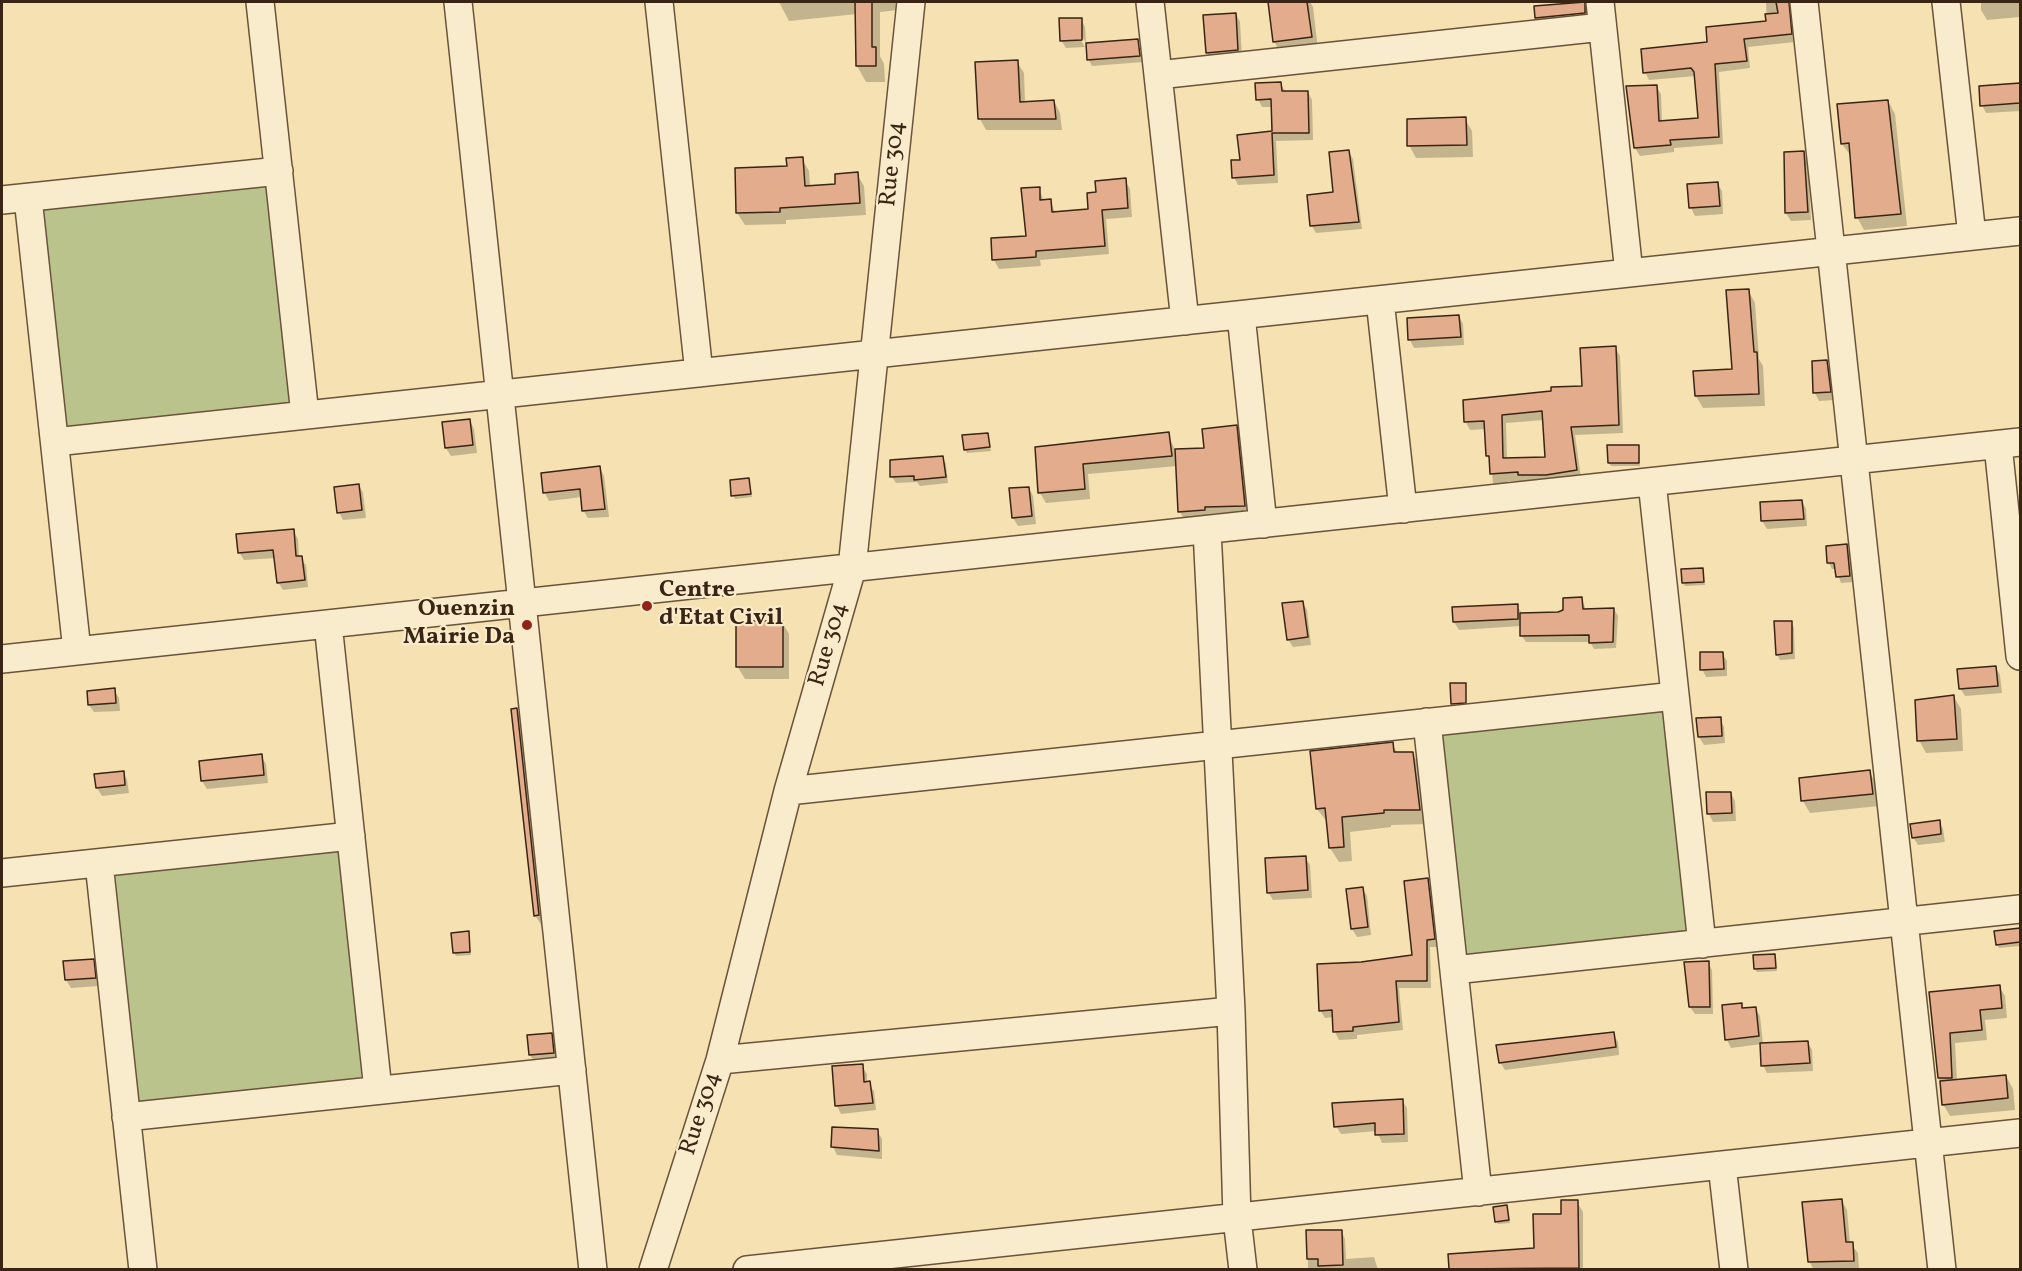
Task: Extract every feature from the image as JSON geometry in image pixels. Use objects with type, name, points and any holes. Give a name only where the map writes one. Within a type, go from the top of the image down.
[{"type":"street","points":[[260,2],[305,415]]},
{"type":"street","points":[[458,2],[593,1269]]},
{"type":"street","points":[[658,2],[699,373]]},
{"type":"street","name":"Rue 304","points":[[652,1269],[720,1060],[788,791],[852,568],[911,2]]},
{"type":"street","points":[[1150,2],[1185,321]]},
{"type":"street","points":[[1804,2],[1942,1269]]},
{"type":"street","points":[[1946,2],[1972,236]]},
{"type":"street","points":[[1158,75],[1601,14],[1629,273]]},
{"type":"street","points":[[2,200],[279,171]]},
{"type":"street","points":[[28,198],[77,651]]},
{"type":"street","points":[[55,442],[2020,231]]},
{"type":"street","points":[[1380,300],[1403,509]]},
{"type":"street","points":[[1241,315],[1263,524]]},
{"type":"street","points":[[2,659],[2009,444],[2020,656]]},
{"type":"street","points":[[1652,482],[1702,944]]},
{"type":"street","points":[[1207,530],[1231,1011],[1237,1218],[1243,1269]]},
{"type":"street","points":[[328,624],[378,1090]]},
{"type":"street","points":[[788,791],[1675,696]]},
{"type":"street","points":[[1427,723],[1478,1192]]},
{"type":"street","points":[[2,873],[351,836]]},
{"type":"street","points":[[99,863],[143,1269]]},
{"type":"street","points":[[1454,970],[2020,909]]},
{"type":"street","points":[[720,1060],[1231,1011]]},
{"type":"street","points":[[126,1118],[572,1070]]},
{"type":"street","points":[[747,1269],[2020,1133]]},
{"type":"street","points":[[1722,1165],[1734,1269]]},
{"type":"green space","points":[[270,180],[294,413],[66,436],[43,203]]},
{"type":"green space","points":[[1669,703],[1692,936],[1465,958],[1441,725]]},
{"type":"green space","points":[[342,849],[365,1082],[138,1105],[114,872]]},
{"type":"building","points":[[855,2],[872,2],[872,47],[876,47],[876,66],[856,66]]},
{"type":"building","points":[[1268,2],[1307,2],[1312,37],[1273,42]]},
{"type":"building","points":[[1585,2],[1585,13],[1535,18],[1534,6]]},
{"type":"building","points":[[1776,2],[1789,2],[1792,34],[1744,39],[1747,61],[1715,64],[1719,137],[1670,140],[1671,145],[1634,148],[1626,86],[1657,85],[1659,121],[1698,118],[1694,72],[1691,68],[1643,73],[1641,49],[1707,42],[1706,27],[1766,21],[1765,14],[1778,13]]},
{"type":"building","points":[[1236,13],[1238,50],[1206,53],[1203,15]]},
{"type":"building","points":[[1059,18],[1082,18],[1082,40],[1060,41]]},
{"type":"building","points":[[1138,39],[1140,56],[1087,60],[1086,43]]},
{"type":"building","points":[[1018,60],[1020,102],[1054,100],[1056,119],[978,119],[975,62]]},
{"type":"building","points":[[1281,82],[1282,91],[1308,91],[1309,133],[1272,133],[1274,175],[1232,178],[1231,160],[1240,160],[1237,135],[1272,131],[1271,99],[1256,100],[1255,83]]},
{"type":"building","points":[[2020,83],[2020,103],[1980,106],[1979,86]]},
{"type":"building","points":[[1888,100],[1901,214],[1855,218],[1849,143],[1841,144],[1837,104]]},
{"type":"building","points":[[1466,117],[1467,145],[1407,146],[1407,119]]},
{"type":"building","points":[[1349,150],[1359,222],[1310,226],[1307,195],[1333,192],[1329,152]]},
{"type":"building","points":[[1804,151],[1808,212],[1785,213],[1784,152]]},
{"type":"building","points":[[803,157],[805,186],[835,184],[835,174],[858,172],[860,203],[780,208],[780,212],[736,213],[735,168],[787,166],[786,158]]},
{"type":"building","points":[[1126,178],[1128,208],[1102,210],[1105,246],[1036,251],[1036,257],[992,260],[991,238],[1026,236],[1021,188],[1040,187],[1040,200],[1051,199],[1052,212],[1088,209],[1087,193],[1096,192],[1095,181]]},
{"type":"building","points":[[1718,182],[1720,206],[1689,208],[1687,184]]},
{"type":"building","points":[[1749,289],[1754,352],[1757,352],[1759,394],[1695,396],[1693,371],[1732,369],[1726,290]]},
{"type":"building","points":[[1459,315],[1461,337],[1408,340],[1407,318]]},
{"type":"building","points":[[1616,346],[1619,425],[1571,427],[1577,470],[1546,475],[1518,475],[1518,472],[1490,474],[1489,456],[1486,456],[1484,421],[1464,422],[1463,400],[1551,391],[1551,387],[1582,386],[1580,348]],"holes":[[[1542,411],[1545,457],[1503,458],[1502,415]]]},
{"type":"building","points":[[1827,360],[1831,392],[1813,393],[1812,361]]},
{"type":"building","points":[[470,419],[473,445],[445,448],[442,422]]},
{"type":"building","points":[[1237,425],[1245,506],[1205,507],[1205,510],[1178,512],[1175,449],[1204,448],[1202,429]]},
{"type":"building","points":[[1169,432],[1172,456],[1083,464],[1085,489],[1038,493],[1035,447]]},
{"type":"building","points":[[988,433],[990,447],[964,450],[962,435]]},
{"type":"building","points":[[1607,445],[1639,445],[1639,463],[1608,463]]},
{"type":"building","points":[[943,456],[946,477],[914,480],[914,476],[890,477],[890,460]]},
{"type":"building","points":[[600,466],[605,509],[582,511],[580,489],[543,493],[541,473]]},
{"type":"building","points":[[749,478],[751,494],[731,496],[730,480]]},
{"type":"building","points":[[359,484],[362,510],[337,513],[334,487]]},
{"type":"building","points":[[1029,487],[1032,516],[1012,518],[1009,488]]},
{"type":"building","points":[[1802,500],[1804,519],[1761,521],[1760,502]]},
{"type":"building","points":[[294,529],[296,556],[302,556],[305,580],[277,583],[273,550],[238,553],[236,534]]},
{"type":"building","points":[[1847,544],[1850,576],[1836,577],[1834,563],[1827,563],[1826,546]]},
{"type":"building","points":[[1703,568],[1704,582],[1682,583],[1681,569]]},
{"type":"building","points":[[1582,597],[1583,609],[1614,608],[1613,642],[1589,643],[1589,635],[1520,636],[1520,613],[1558,612],[1563,610],[1563,598]]},
{"type":"building","points":[[1303,601],[1308,637],[1287,640],[1282,603]]},
{"type":"building","points":[[1518,604],[1518,619],[1453,622],[1452,607]]},
{"type":"building","points":[[736,621],[783,621],[783,667],[736,667]]},
{"type":"building","points":[[1774,621],[1792,621],[1792,653],[1776,655]]},
{"type":"building","points":[[1700,652],[1723,652],[1724,669],[1700,670]]},
{"type":"building","points":[[1996,666],[1998,686],[1959,689],[1957,669]]},
{"type":"building","points":[[1450,683],[1466,683],[1466,703],[1451,704]]},
{"type":"building","points":[[115,688],[116,703],[88,705],[87,691]]},
{"type":"building","points":[[1954,695],[1957,739],[1917,741],[1915,700]]},
{"type":"building","points":[[517,708],[539,915],[534,916],[511,709]]},
{"type":"building","points":[[1721,717],[1722,736],[1698,737],[1696,718]]},
{"type":"building","points":[[1393,742],[1394,752],[1413,752],[1420,810],[1384,810],[1384,813],[1342,817],[1344,847],[1329,848],[1325,808],[1316,809],[1310,751]]},
{"type":"building","points":[[262,754],[264,775],[201,781],[199,761]]},
{"type":"building","points":[[1870,770],[1873,794],[1801,801],[1799,778]]},
{"type":"building","points":[[124,771],[125,785],[96,788],[94,774]]},
{"type":"building","points":[[1706,792],[1731,792],[1732,813],[1707,814]]},
{"type":"building","points":[[1940,820],[1941,834],[1912,838],[1910,824]]},
{"type":"building","points":[[1306,856],[1308,890],[1267,893],[1265,858]]},
{"type":"building","points":[[1428,878],[1435,939],[1427,940],[1427,981],[1396,981],[1399,1022],[1353,1027],[1353,1031],[1333,1032],[1332,1010],[1319,1011],[1317,964],[1361,962],[1412,955],[1404,881]]},
{"type":"building","points":[[1363,887],[1368,927],[1351,929],[1346,889]]},
{"type":"building","points":[[2020,928],[2020,942],[1996,945],[1994,931]]},
{"type":"building","points":[[469,931],[470,952],[453,953],[451,933]]},
{"type":"building","points":[[1775,954],[1776,968],[1754,969],[1753,955]]},
{"type":"building","points":[[94,959],[96,978],[65,980],[63,961]]},
{"type":"building","points":[[1709,961],[1710,1007],[1689,1007],[1684,962]]},
{"type":"building","points":[[2000,985],[2002,1008],[1980,1010],[1982,1030],[1950,1033],[1952,1078],[1938,1078],[1929,992]]},
{"type":"building","points":[[1742,1003],[1742,1008],[1756,1007],[1759,1036],[1725,1040],[1722,1005]]},
{"type":"building","points":[[1614,1032],[1616,1047],[1499,1063],[1496,1045]]},
{"type":"building","points":[[552,1033],[554,1053],[529,1055],[527,1035]]},
{"type":"building","points":[[1808,1041],[1810,1063],[1761,1066],[1760,1043]]},
{"type":"building","points":[[863,1064],[864,1082],[870,1081],[873,1103],[835,1106],[832,1066]]},
{"type":"building","points":[[2006,1075],[2008,1098],[1942,1105],[1940,1081]]},
{"type":"building","points":[[1403,1099],[1404,1134],[1375,1135],[1375,1123],[1334,1127],[1332,1103]]},
{"type":"building","points":[[832,1127],[878,1129],[879,1151],[831,1147]]},
{"type":"building","points":[[1842,1199],[1846,1242],[1853,1242],[1854,1261],[1808,1262],[1802,1202]]},
{"type":"building","points":[[1561,1200],[1578,1200],[1579,1268],[1449,1269],[1448,1254],[1534,1248],[1533,1214],[1561,1214]]},
{"type":"building","points":[[1507,1205],[1509,1220],[1495,1222],[1493,1207]]},
{"type":"building","points":[[1306,1230],[1342,1230],[1343,1265],[1318,1266],[1318,1259],[1307,1259]]},
{"type":"place","name":"Centre d'Etat Civil","points":[[647,606]]},
{"type":"place","name":"Ouenzin Mairie Da","points":[[527,625]]}]
